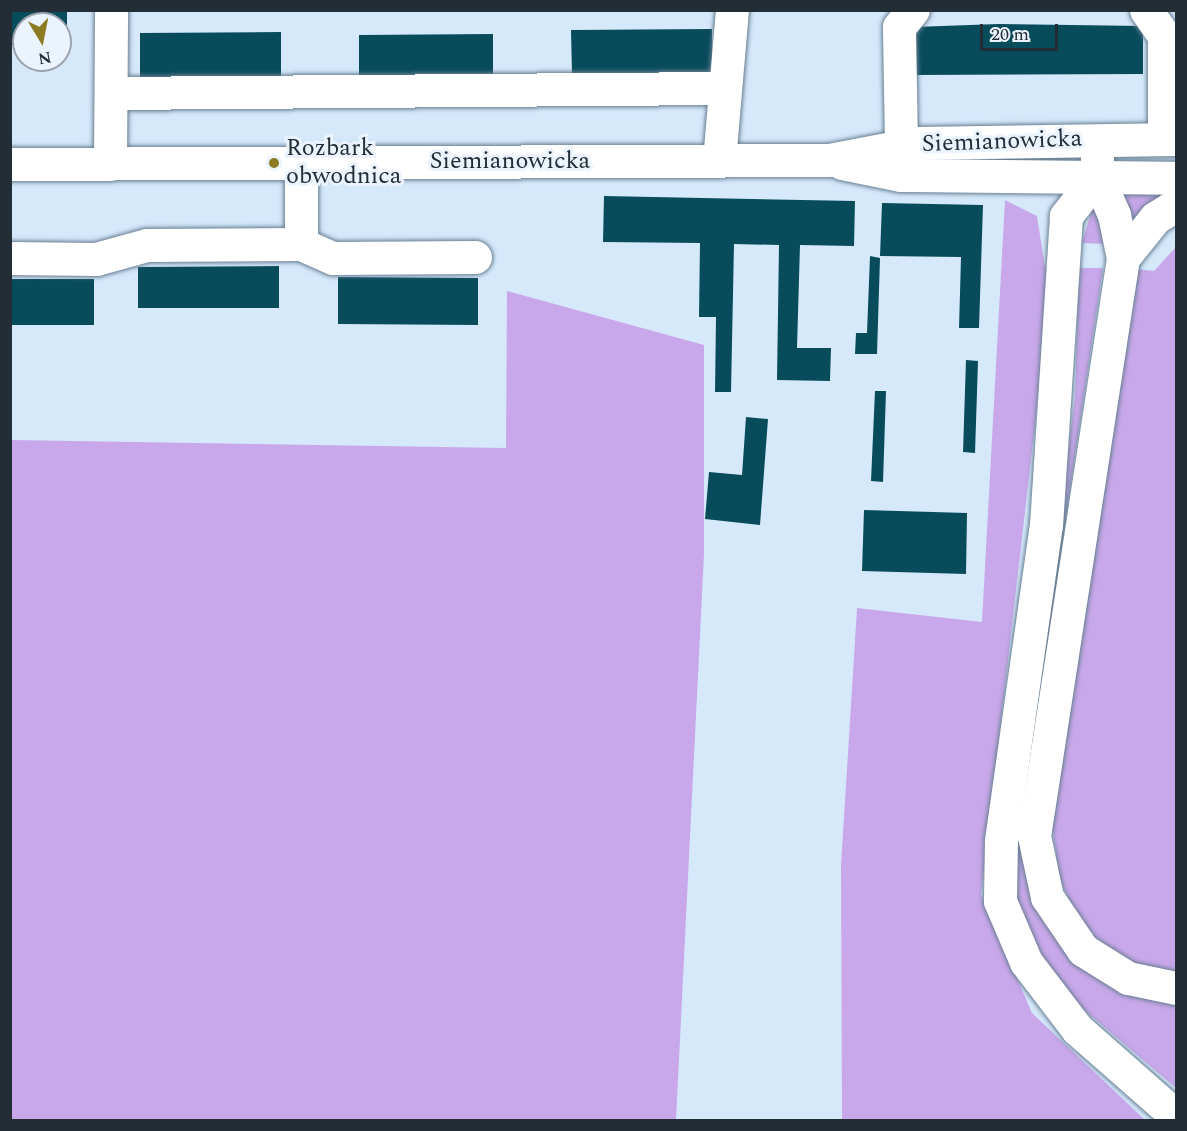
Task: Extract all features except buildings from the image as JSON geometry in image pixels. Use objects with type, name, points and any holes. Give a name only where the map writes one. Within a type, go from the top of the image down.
[{"type":"main road","points":[[110,164],[111,10]]},
{"type":"main road","points":[[719,161],[722,88],[730,68],[732,10]]},
{"type":"main road","points":[[901,145],[899,27],[913,10]]},
{"type":"main road","points":[[1146,10],[1164,36],[1170,139]]},
{"type":"main road","points":[[111,93],[722,88]]},
{"type":"main road","points":[[1096,139],[1097,176],[1114,214],[1123,258],[1034,836],[1047,897],[1083,950],[1128,978],[1176,988]]},
{"type":"main road","name":"Siemianowicka","points":[[10,164],[829,160],[901,145],[1170,139]]},
{"type":"main road","name":"Siemianowicka","points":[[829,160],[901,175],[1176,178]]},
{"type":"main road","points":[[301,163],[301,244]]},
{"type":"main road","points":[[1097,176],[1066,216],[1046,524],[1001,841],[1000,901],[1026,962],[1077,1029],[1176,1116]]},
{"type":"main road","points":[[1123,258],[1155,219],[1176,205]]},
{"type":"main road","points":[[10,258],[96,259],[147,245],[301,244],[333,258],[475,257]]},
{"type":"shaded area","points":[[1123,190],[1167,192],[1134,228]]},
{"type":"shaded area","points":[[1005,200],[1037,216],[1045,267],[1053,268],[981,895],[1032,1013],[1145,1120],[842,1120],[841,865],[857,608],[982,622]]},
{"type":"shaded area","points":[[1094,203],[1105,244],[1082,243]]},
{"type":"shaded area","points":[[1176,247],[1176,978],[1123,960],[1084,931],[1060,880],[1051,820],[1136,269],[1154,271]]},
{"type":"shaded area","points":[[1079,268],[1103,268],[1051,615],[1038,903],[1176,998],[1176,1088],[1083,1009],[1042,962],[1019,909],[1014,878],[1075,397]]},
{"type":"shaded area","points":[[507,291],[704,345],[704,554],[676,1120],[11,1120],[11,440],[506,448]]},
{"type":"place","name":"Rozbark obwodnica","points":[[274,163]]}]
